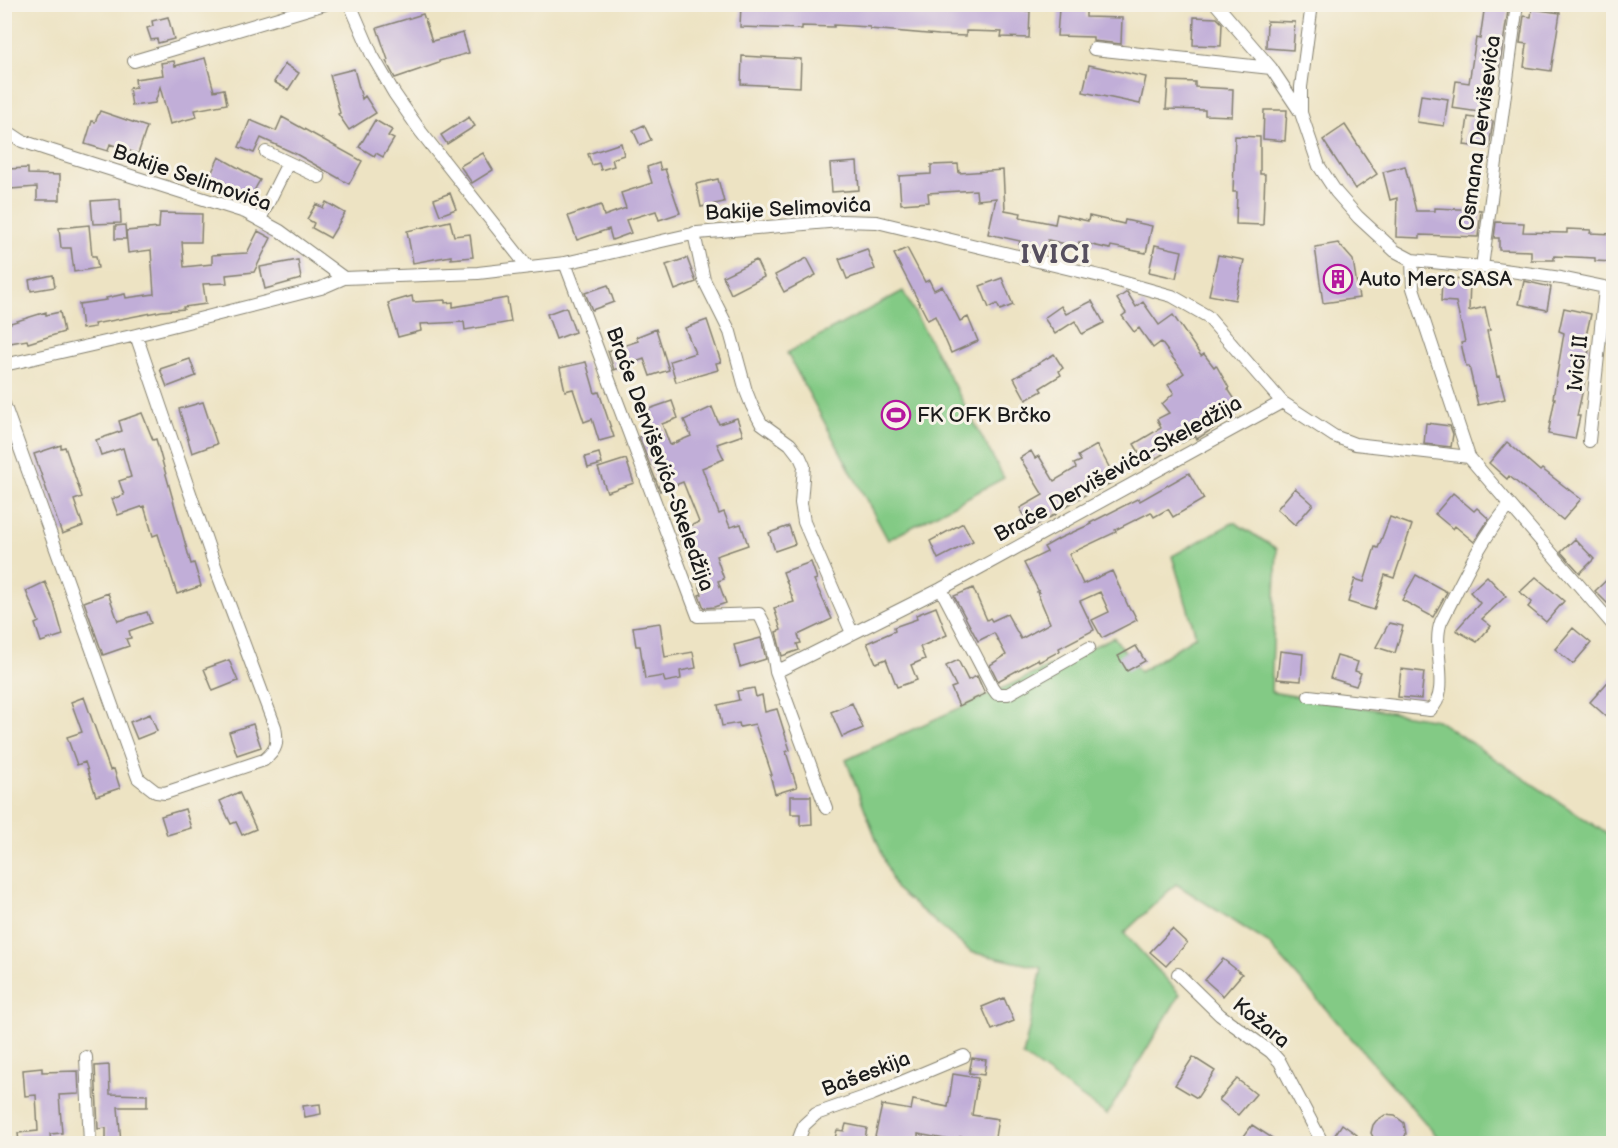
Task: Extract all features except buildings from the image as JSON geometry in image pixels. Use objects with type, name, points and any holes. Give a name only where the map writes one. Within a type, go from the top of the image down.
[{"type":"street","points":[[134,61],[325,4]]},
{"type":"street","points":[[350,4],[372,55],[394,93],[421,132],[527,266]]},
{"type":"street","points":[[1216,4],[1271,68],[1301,113],[1319,166],[1336,192],[1365,224],[1395,251],[1412,260],[1561,278],[1610,289]]},
{"type":"street","points":[[1301,113],[1301,87],[1312,4]]},
{"type":"street","name":"Osmana Derviševića","points":[[1482,267],[1517,4]]},
{"type":"street","points":[[1094,49],[1271,68]]},
{"type":"street","name":"Bakije Selimovića","points":[[4,129],[22,141],[189,193],[260,219],[307,249],[344,278],[478,273],[565,263],[694,233],[840,221],[877,222],[1155,291],[1178,299],[1207,316],[1282,402],[1334,436],[1355,444],[1469,457]]},
{"type":"street","points":[[266,152],[318,177]]},
{"type":"street","points":[[260,219],[288,163]]},
{"type":"street","points":[[694,233],[704,280],[730,332],[752,406],[761,423],[790,444],[804,466],[801,503],[804,522],[852,633]]},
{"type":"street","points":[[1412,260],[1413,288],[1469,457],[1614,626]]},
{"type":"street","name":"Braće Derviševića-Skeledžija","points":[[565,263],[698,616],[759,614],[772,644],[776,672],[941,589],[1282,402]]},
{"type":"street","points":[[4,365],[136,335],[321,288],[344,278]]},
{"type":"street","name":"Ivici II","points":[[1589,441],[1610,289]]},
{"type":"street","points":[[4,404],[138,778],[156,792],[165,793],[264,760],[277,747],[275,727],[217,572],[136,335]]},
{"type":"street","points":[[1309,696],[1430,710],[1435,706],[1439,690],[1438,630],[1480,546],[1510,505]]},
{"type":"street","points":[[941,589],[997,693],[1008,693],[1089,648]]},
{"type":"street","points":[[776,672],[826,808]]},
{"type":"street","name":"Kožara","points":[[1178,974],[1220,1015],[1271,1052],[1280,1062],[1323,1143]]},
{"type":"street","name":"Bašeskija","points":[[797,1143],[804,1125],[816,1114],[873,1094],[964,1056]]},
{"type":"street","points":[[86,1057],[90,1143]]},
{"type":"green space","name":"FK OFK Brčko","points":[[903,291],[1004,478],[888,540],[787,353]]},
{"type":"green space","points":[[1234,522],[1277,549],[1271,692],[1437,720],[1613,838],[1613,1143],[1443,1143],[1268,943],[1176,884],[1124,933],[1180,994],[1107,1115],[1023,1056],[1042,968],[971,952],[895,888],[846,760],[1114,637],[1140,672],[1196,636],[1172,556]]},
{"type":"place","name":"Auto Merc SASA","points":[[1338,279]]},
{"type":"place","name":"FK OFK Brčko","points":[[896,415]]},
{"type":"district","name":"IVICI","points":[[1056,255]]}]
